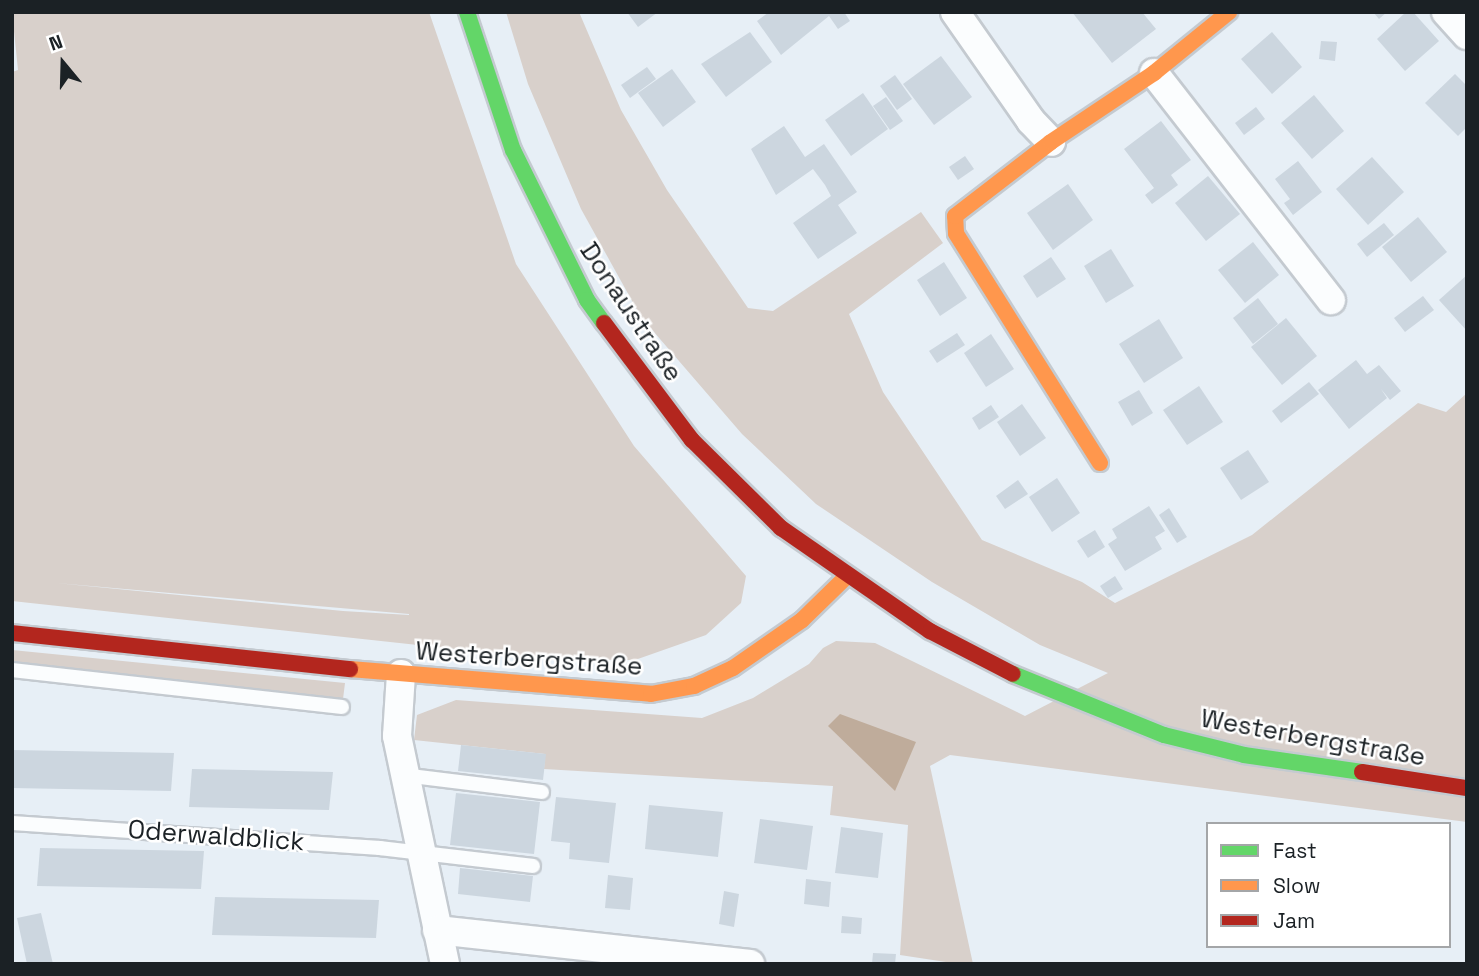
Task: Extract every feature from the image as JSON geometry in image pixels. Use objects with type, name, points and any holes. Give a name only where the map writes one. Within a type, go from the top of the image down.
[{"type":"street","name":"Donaustraße","points":[[467,12],[513,150],[587,300],[692,440],[769,518],[846,577]]},
{"type":"street","points":[[955,12],[1031,121],[1051,142]]},
{"type":"street","points":[[1100,463],[953,225],[959,210],[1051,142],[1154,73],[1229,12]]},
{"type":"street","points":[[1446,12],[1467,34]]},
{"type":"street","points":[[1154,73],[1331,300]]},
{"type":"street","name":"Westerbergstraße","points":[[12,633],[609,693],[680,690],[733,668],[778,639],[846,577],[974,656],[1164,735],[1244,755],[1467,788]]},
{"type":"street","points":[[401,674],[397,736],[403,775],[445,964]]},
{"type":"street","points":[[437,930],[750,964]]},
{"type":"lane","points":[[12,670],[342,707]]},
{"type":"lane","points":[[403,775],[542,792]]},
{"type":"lane","name":"Oderwaldblick","points":[[12,823],[420,852],[533,866]]},
{"type":"shaded area","points":[[12,12],[429,12],[516,264],[634,446],[746,576],[741,603],[706,635],[635,660],[555,660],[12,601],[12,72],[18,70]],"holes":[[[56,583],[409,614],[343,611]]]},
{"type":"shaded area","points":[[506,12],[579,12],[621,110],[667,190],[748,308],[773,311],[921,212],[943,243],[849,314],[883,392],[982,540],[1082,582],[1115,603],[1252,535],[1418,403],[1446,412],[1467,393],[1467,822],[950,755],[930,766],[973,964],[959,964],[900,955],[908,825],[830,815],[833,786],[544,769],[545,754],[414,740],[417,715],[456,700],[702,718],[753,698],[809,664],[823,648],[836,641],[875,643],[1025,716],[1108,673],[1040,645],[932,582],[816,504],[742,434],[641,317],[581,209],[528,84]]},
{"type":"shaded area","points":[[12,650],[345,683],[342,707],[12,670]]},
{"type":"shaded area","points":[[840,714],[916,742],[895,791],[828,726]]},
{"type":"building","points":[[627,12],[658,12],[638,27]]},
{"type":"building","points":[[769,12],[844,12],[850,21],[838,29],[829,16],[781,55],[757,21]]},
{"type":"building","points":[[1072,12],[1142,12],[1156,29],[1112,63]]},
{"type":"building","points":[[1373,12],[1387,12],[1379,19]]},
{"type":"building","points":[[1406,12],[1413,12],[1439,41],[1405,71],[1377,39]]},
{"type":"building","points":[[750,32],[772,62],[726,97],[701,64]]},
{"type":"building","points":[[1272,32],[1302,67],[1272,94],[1241,59]]},
{"type":"building","points":[[1321,41],[1337,42],[1335,61],[1319,59]]},
{"type":"building","points":[[941,56],[972,97],[934,125],[903,84]]},
{"type":"building","points":[[647,67],[656,79],[630,98],[621,85]]},
{"type":"building","points":[[672,69],[696,102],[663,127],[638,93]]},
{"type":"building","points":[[1455,74],[1467,86],[1467,127],[1458,136],[1425,103]]},
{"type":"building","points":[[895,75],[912,99],[897,110],[880,86]]},
{"type":"building","points":[[863,93],[888,129],[851,156],[825,120]]},
{"type":"building","points":[[1314,95],[1344,131],[1312,159],[1281,123]]},
{"type":"building","points":[[886,97],[903,121],[890,130],[873,106]]},
{"type":"building","points":[[1256,107],[1265,119],[1244,135],[1235,123]]},
{"type":"building","points":[[1161,121],[1191,160],[1171,175],[1178,185],[1152,204],[1145,195],[1154,188],[1124,149]]},
{"type":"building","points":[[784,126],[805,157],[824,144],[857,192],[838,205],[857,233],[818,259],[793,223],[831,196],[825,185],[813,169],[776,195],[751,149]]},
{"type":"building","points":[[965,156],[974,169],[958,180],[949,167]]},
{"type":"building","points":[[1372,157],[1404,192],[1368,225],[1336,189]]},
{"type":"building","points":[[1298,161],[1322,192],[1293,215],[1284,203],[1290,199],[1275,179]]},
{"type":"building","points":[[1208,176],[1240,214],[1206,241],[1175,203]]},
{"type":"building","points":[[1068,184],[1093,220],[1053,250],[1027,213]]},
{"type":"building","points":[[1418,217],[1447,252],[1411,282],[1382,247]]},
{"type":"building","points":[[1384,223],[1394,235],[1367,257],[1357,244]]},
{"type":"building","points":[[1253,242],[1279,275],[1245,303],[1218,270]]},
{"type":"building","points":[[1111,249],[1134,286],[1106,303],[1084,266]]},
{"type":"building","points":[[1051,257],[1066,279],[1037,298],[1023,276]]},
{"type":"building","points":[[944,262],[967,298],[940,316],[917,280]]},
{"type":"building","points":[[1467,275],[1467,331],[1439,300]]},
{"type":"building","points":[[1423,296],[1434,310],[1405,332],[1394,318]]},
{"type":"building","points":[[1258,298],[1278,324],[1253,344],[1233,318]]},
{"type":"building","points":[[1286,318],[1317,356],[1282,385],[1251,347]]},
{"type":"building","points":[[1159,319],[1183,358],[1144,383],[1119,344]]},
{"type":"building","points":[[957,333],[965,345],[937,363],[929,351]]},
{"type":"building","points":[[991,334],[1014,369],[986,387],[964,353]]},
{"type":"building","points":[[1356,360],[1367,374],[1379,365],[1401,391],[1390,400],[1381,389],[1387,398],[1349,429],[1318,390]]},
{"type":"building","points":[[1309,382],[1319,394],[1281,423],[1272,411]]},
{"type":"building","points":[[1199,386],[1223,422],[1187,445],[1163,410]]},
{"type":"building","points":[[1139,390],[1153,413],[1132,426],[1118,402]]},
{"type":"building","points":[[1022,404],[1046,438],[1020,456],[997,422]]},
{"type":"building","points":[[991,405],[999,417],[979,430],[972,418]]},
{"type":"building","points":[[1248,450],[1269,482],[1241,500],[1220,468]]},
{"type":"building","points":[[1057,478],[1080,513],[1052,532],[1029,497]]},
{"type":"building","points":[[1018,480],[1028,494],[1005,509],[996,496]]},
{"type":"building","points":[[1149,506],[1165,531],[1155,537],[1162,549],[1125,571],[1108,544],[1117,538],[1112,529]]},
{"type":"building","points":[[1169,508],[1187,537],[1177,543],[1159,515]]},
{"type":"building","points":[[1095,530],[1105,547],[1088,558],[1077,541]]},
{"type":"building","points":[[1115,576],[1123,589],[1108,598],[1100,586]]},
{"type":"building","points":[[461,745],[546,754],[543,780],[458,771]]},
{"type":"building","points":[[12,750],[174,753],[171,791],[12,788]]},
{"type":"building","points":[[192,769],[333,772],[329,810],[189,807]]},
{"type":"building","points":[[456,793],[540,802],[534,854],[450,845]]},
{"type":"building","points":[[556,797],[616,803],[609,863],[569,859],[570,843],[551,841]]},
{"type":"building","points":[[649,805],[723,812],[718,857],[645,849]]},
{"type":"building","points":[[760,819],[813,826],[807,870],[754,863]]},
{"type":"building","points":[[841,827],[883,833],[878,878],[835,873]]},
{"type":"building","points":[[40,848],[204,851],[201,889],[37,886]]},
{"type":"building","points":[[460,868],[533,876],[530,902],[458,894]]},
{"type":"building","points":[[608,875],[633,878],[630,910],[605,908]]},
{"type":"building","points":[[806,879],[831,882],[829,907],[804,904]]},
{"type":"building","points":[[724,891],[739,894],[734,927],[719,924]]},
{"type":"building","points":[[215,897],[379,900],[376,938],[212,935]]},
{"type":"building","points":[[41,913],[53,964],[27,964],[17,918]]},
{"type":"building","points":[[842,916],[862,918],[861,934],[841,933]]},
{"type":"building","points":[[873,953],[896,954],[895,964],[872,964]]},
{"type":"traffic: fast","points":[[467,12],[513,150],[587,300],[604,323]]},
{"type":"traffic: fast","points":[[1013,674],[1164,735],[1244,755],[1362,772]]},
{"type":"traffic: slow","points":[[1100,463],[956,233],[955,216],[1051,142],[1154,73],[1229,12]]},
{"type":"traffic: slow","points":[[350,669],[651,694],[694,686],[733,668],[802,620],[846,577]]},
{"type":"traffic: jam","points":[[604,323],[692,440],[781,528],[930,631],[1013,674]]},
{"type":"traffic: jam","points":[[12,633],[350,669]]},
{"type":"traffic: jam","points":[[1362,772],[1467,788]]}]
